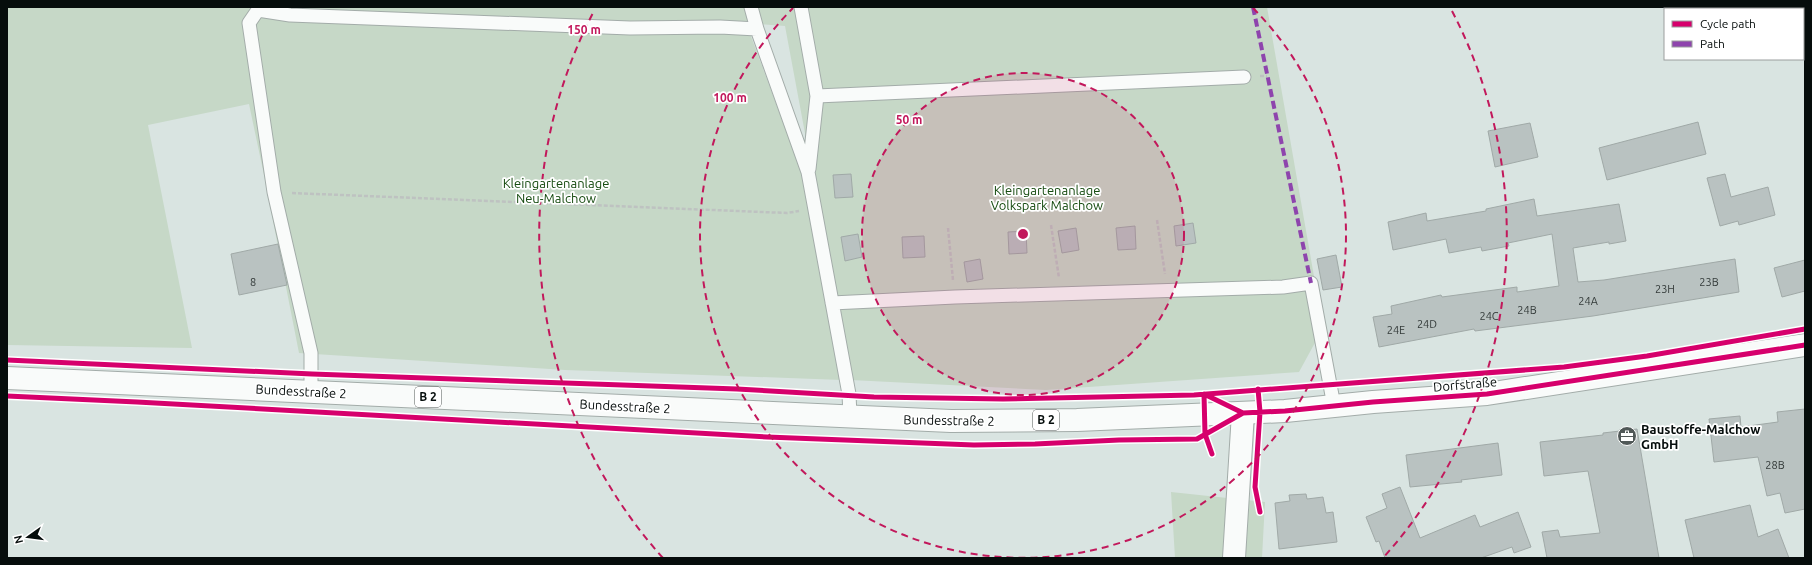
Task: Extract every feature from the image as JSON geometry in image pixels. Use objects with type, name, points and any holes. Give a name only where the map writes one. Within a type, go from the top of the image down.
[{"type":"main road","name":"Dorfstraße","points":[[1243,412],[1285,411],[1517,390],[1805,345]]},
{"type":"main road","name":"Bundesstraße 2","points":[[7,378],[951,421],[1069,420],[1243,412]]},
{"type":"main road","points":[[1234,558],[1243,412]]},
{"type":"lane","points":[[751,7],[757,29],[808,172],[849,394],[850,416]]},
{"type":"lane","points":[[801,7],[816,96],[808,172]]},
{"type":"lane","points":[[311,392],[311,352],[274,192],[249,23],[258,8],[290,15],[630,28],[720,27],[757,29]]},
{"type":"lane","points":[[816,96],[1244,77]]},
{"type":"lane","points":[[832,303],[955,297],[1283,287],[1311,283],[1334,406]]},
{"type":"path","points":[[274,192],[787,213],[815,208]]},
{"type":"path","points":[[1157,220],[1168,290]]},
{"type":"path","points":[[1051,225],[1061,294]]},
{"type":"path","points":[[948,228],[955,297]]},
{"type":"green space","points":[[7,7],[1267,7],[1323,328],[1299,372],[1046,390],[851,380],[785,26],[746,23],[800,168],[842,380],[565,370],[299,353],[249,104],[148,125],[192,348],[7,345]]},
{"type":"green space","points":[[1171,492],[1265,502],[1262,558],[1175,558]]},
{"type":"building","points":[[1698,122],[1706,154],[1607,180],[1599,148]]},
{"type":"building","points":[[1530,123],[1538,157],[1495,167],[1488,131]]},
{"type":"building","points":[[851,174],[853,197],[835,198],[833,175]]},
{"type":"building","points":[[1725,174],[1731,197],[1768,187],[1775,215],[1739,225],[1738,221],[1720,226],[1707,178]]},
{"type":"building","points":[[1534,199],[1537,216],[1619,204],[1626,241],[1609,244],[1609,242],[1573,248],[1578,282],[1604,280],[1735,259],[1739,292],[1593,316],[1475,331],[1474,329],[1379,347],[1373,317],[1392,314],[1391,306],[1441,295],[1442,297],[1517,287],[1517,292],[1559,286],[1552,234],[1508,243],[1509,246],[1482,251],[1481,247],[1449,253],[1446,239],[1393,250],[1388,222],[1426,213],[1427,221],[1486,211],[1486,209]]},
{"type":"building","points":[[1193,223],[1196,243],[1176,246],[1174,226]]},
{"type":"building","points":[[1135,226],[1136,249],[1118,250],[1116,228]]},
{"type":"building","points":[[1076,228],[1079,250],[1062,253],[1058,231]]},
{"type":"building","points":[[1026,231],[1027,253],[1009,254],[1008,232]]},
{"type":"building","points":[[858,234],[862,257],[845,261],[841,237]]},
{"type":"building","points":[[924,236],[925,257],[903,258],[902,237]]},
{"type":"building","points":[[278,244],[287,285],[239,295],[231,254]]},
{"type":"building","points":[[1336,255],[1342,287],[1323,290],[1317,259]]},
{"type":"building","points":[[980,259],[983,279],[967,282],[964,262]]},
{"type":"building","points":[[1805,260],[1805,291],[1782,297],[1774,268]]},
{"type":"building","points":[[1805,409],[1805,509],[1785,513],[1780,493],[1767,496],[1758,457],[1714,462],[1709,419],[1740,416],[1741,427],[1778,422],[1777,412]]},
{"type":"building","points":[[1637,429],[1659,558],[1547,558],[1542,532],[1558,530],[1560,537],[1600,533],[1588,471],[1544,476],[1540,442],[1603,435],[1603,433]]},
{"type":"building","points":[[1498,443],[1502,475],[1461,480],[1462,482],[1410,487],[1406,455]]},
{"type":"building","points":[[1400,487],[1420,538],[1475,515],[1480,527],[1518,512],[1531,547],[1514,553],[1512,547],[1481,558],[1385,558],[1379,541],[1376,542],[1366,517],[1387,508],[1382,494]]},
{"type":"building","points":[[1306,494],[1307,499],[1323,497],[1326,513],[1333,512],[1337,542],[1279,549],[1275,503],[1290,501],[1289,495]]},
{"type":"building","points":[[1750,505],[1758,537],[1778,529],[1789,558],[1694,558],[1685,520]]},
{"type":"marked path","points":[[1253,7],[1311,283]]},
{"type":"cycle path","points":[[7,360],[312,374],[737,389],[874,397],[1003,399],[1194,395],[1564,367],[1647,356],[1805,329]]},
{"type":"cycle path","points":[[7,396],[767,437],[974,445],[1035,444],[1119,440],[1197,439],[1243,413],[1285,411],[1373,402],[1487,394],[1805,345]]},
{"type":"cycle path","points":[[1258,389],[1260,412],[1255,487],[1260,512]]},
{"type":"cycle path","points":[[1212,454],[1205,434],[1204,394],[1243,413]]},
{"type":"place","name":"Baustoffe-Malchow GmbH","points":[[1627,436]]},
{"type":"park label","name":"Kleingartenanlage Neu-Malchow","points":[[556,190]]},
{"type":"park label","name":"Kleingartenanlage Volkspark Malchow","points":[[1047,198]]}]
